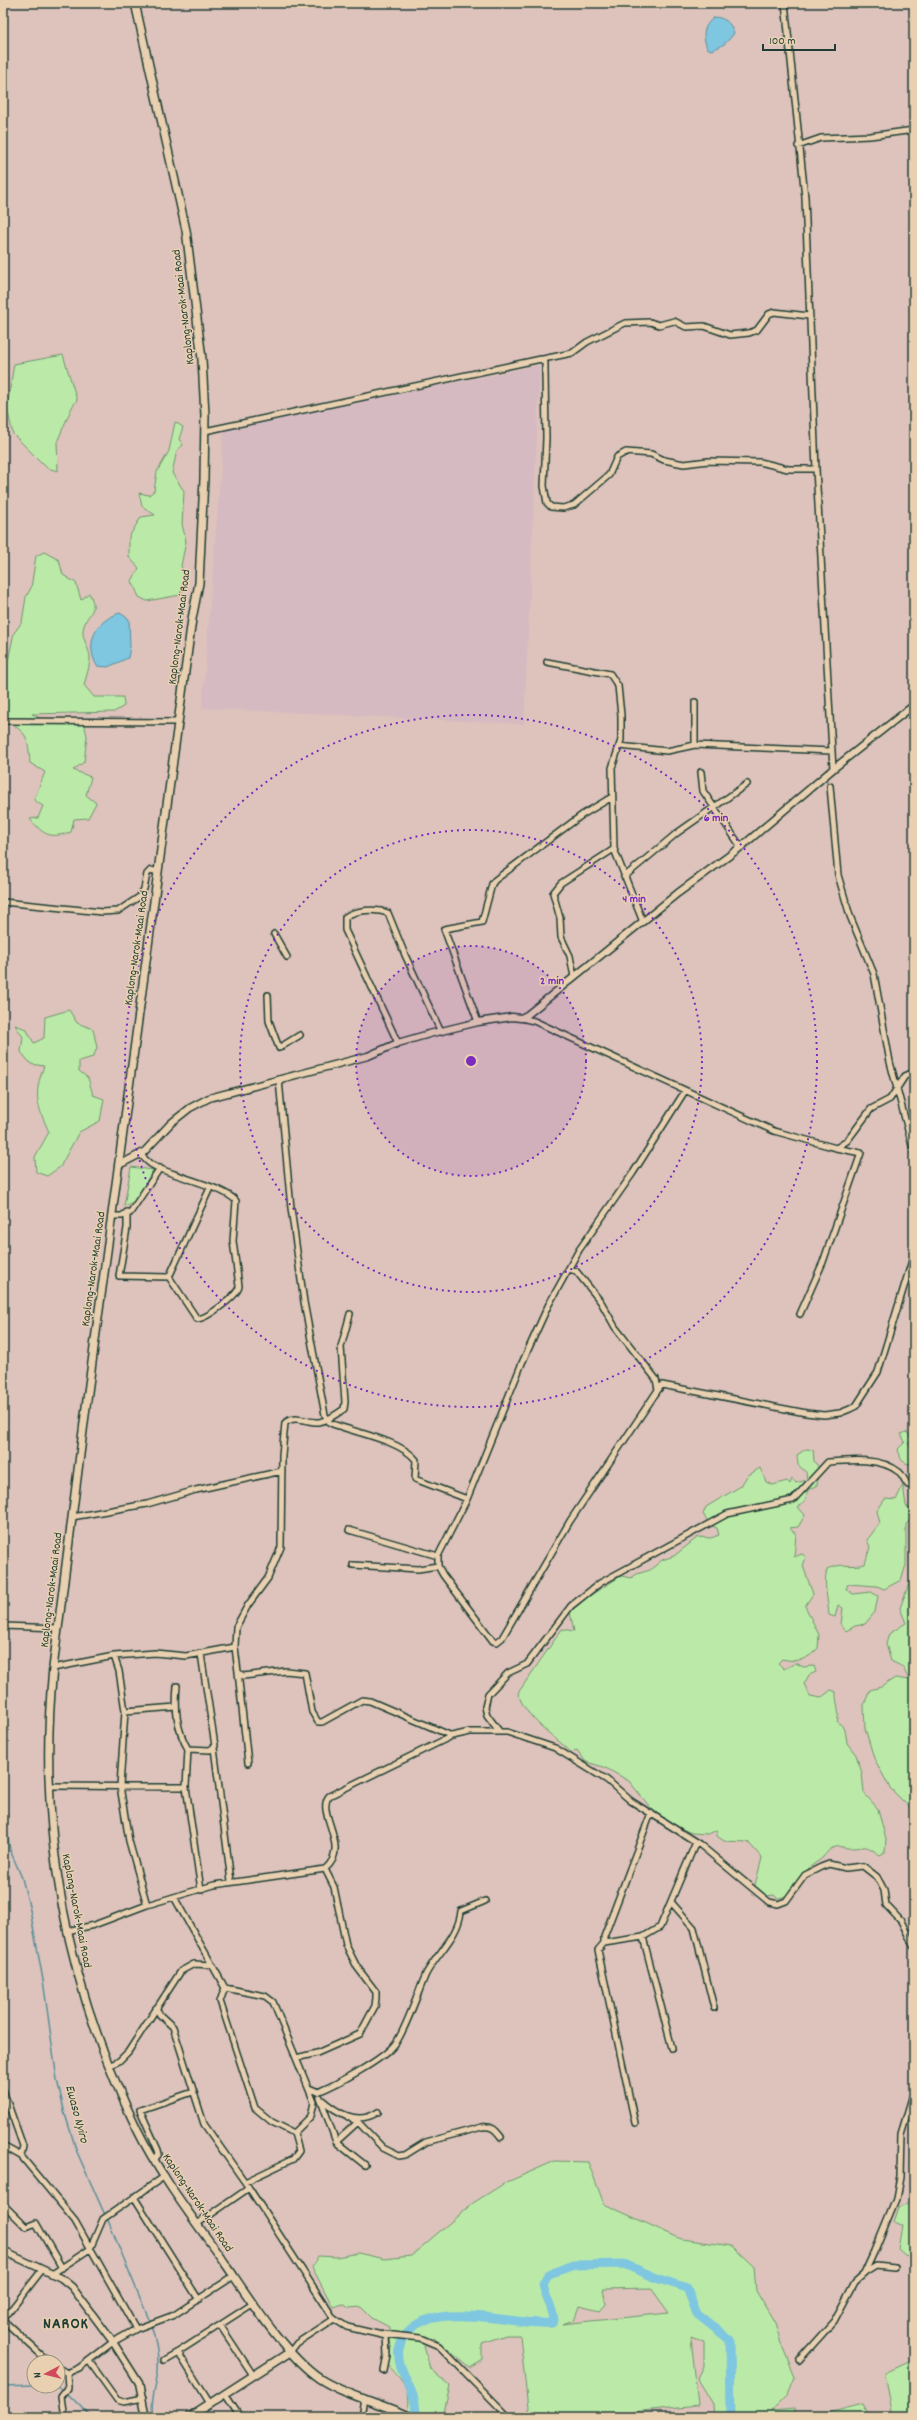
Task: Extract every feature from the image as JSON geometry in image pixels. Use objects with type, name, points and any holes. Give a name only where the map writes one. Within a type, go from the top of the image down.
[{"type":"highway","name":"Kaplong-Narok-Maai Road","points":[[135,3],[186,230],[202,360],[205,431],[199,582],[118,1165],[53,1668],[48,1740],[53,1851],[67,1931],[83,1995],[108,2066],[137,2130],[154,2160],[197,2224],[290,2352],[321,2380],[408,2416]]},
{"type":"highway","points":[[189,2417],[201,2414],[209,2402],[225,2394],[290,2352]]},
{"type":"main road","points":[[118,1165],[140,1154],[157,1140],[171,1123],[195,1105],[231,1091],[279,1080],[368,1056],[398,1043],[478,1022],[512,1017],[521,1018],[546,1001],[643,922],[741,847],[834,769],[914,706]]},
{"type":"main road","points":[[3,2251],[52,2274],[72,2287],[113,2342],[139,2383],[146,2417]]},
{"type":"street","points":[[785,3],[798,146],[805,197],[816,469],[831,751],[834,769]]},
{"type":"street","points":[[798,146],[821,138],[870,136],[914,130]]},
{"type":"street","points":[[205,431],[572,353],[587,342],[625,324],[650,322],[659,325],[674,321],[686,327],[704,326],[730,335],[749,333],[757,330],[769,314],[774,312],[809,316]]},
{"type":"street","points":[[544,359],[546,438],[544,486],[548,503],[551,507],[563,508],[574,505],[609,475],[617,457],[626,452],[651,454],[664,460],[684,464],[708,461],[760,462],[788,469],[816,469]]},
{"type":"street","points":[[547,662],[610,674],[618,686],[621,715],[619,746],[612,768],[614,849],[643,922]]},
{"type":"street","points":[[695,702],[695,745]]},
{"type":"street","points":[[3,721],[179,722]]},
{"type":"street","points":[[619,746],[667,751],[695,745],[831,751]]},
{"type":"street","points":[[701,772],[703,791],[741,847]]},
{"type":"street","points":[[624,877],[677,832],[747,784]]},
{"type":"street","points":[[830,786],[838,875],[850,916],[874,974],[897,1088],[914,1153]]},
{"type":"street","points":[[478,1022],[444,930],[482,922],[492,884],[495,880],[582,815],[612,797]]},
{"type":"street","points":[[574,977],[570,956],[561,937],[560,918],[553,893],[562,883],[614,849]]},
{"type":"street","points":[[3,902],[102,912],[118,911],[139,897],[144,889],[147,874],[151,870],[158,872]]},
{"type":"street","points":[[398,1043],[345,930],[345,917],[350,914],[373,910],[388,913],[405,955],[441,1032]]},
{"type":"street","points":[[274,934],[287,957]]},
{"type":"street","points":[[268,995],[269,1021],[279,1048],[300,1035]]},
{"type":"street","points":[[521,1018],[534,1021],[774,1131],[836,1148],[861,1153],[823,1262],[800,1314]]},
{"type":"street","points":[[836,1148],[847,1141],[871,1109],[890,1099],[905,1076],[914,1072]]},
{"type":"street","points":[[279,1080],[291,1208],[304,1302],[325,1415],[334,1425],[371,1435],[410,1454],[416,1460],[415,1479],[467,1499]]},
{"type":"street","points":[[685,1091],[633,1173],[579,1250],[548,1306],[522,1363],[467,1499],[438,1556],[438,1566],[443,1575],[491,1639],[498,1642],[544,1569],[570,1522],[662,1385],[783,1410],[818,1414],[840,1413],[856,1406],[878,1372],[914,1254]]},
{"type":"street","points":[[140,1154],[154,1166],[232,1196],[236,1201],[234,1241],[239,1290],[205,1318],[197,1319],[169,1277]]},
{"type":"street","points":[[112,1216],[122,1216],[127,1212],[130,1212],[160,1168]]},
{"type":"street","points":[[169,1277],[210,1188]]},
{"type":"street","points":[[127,1212],[127,1228],[119,1276],[169,1277]]},
{"type":"street","points":[[569,1269],[576,1271],[601,1302],[615,1328],[656,1379],[658,1390]]},
{"type":"street","points":[[248,1762],[235,1647],[236,1627],[248,1605],[268,1578],[281,1548],[282,1471],[285,1423],[298,1419],[318,1422],[328,1419],[345,1406],[341,1347],[350,1314]]},
{"type":"street","points":[[500,1731],[487,1715],[485,1707],[488,1694],[508,1673],[527,1664],[571,1606],[600,1583],[727,1514],[793,1500],[828,1462],[858,1460],[882,1465],[899,1472],[908,1486],[914,1487]]},
{"type":"street","points":[[72,1517],[147,1504],[196,1490],[282,1471]]},
{"type":"street","points":[[349,1530],[438,1556]]},
{"type":"street","points":[[353,1565],[418,1569],[438,1566]]},
{"type":"street","points":[[3,1626],[59,1628]]},
{"type":"street","points":[[53,1668],[114,1656],[136,1654],[177,1656],[201,1654],[235,1647]]},
{"type":"street","points":[[201,1654],[231,1881]]},
{"type":"street","points":[[114,1656],[119,1671],[125,1711],[120,1786],[129,1841],[147,1905]]},
{"type":"street","points":[[238,1672],[243,1676],[290,1671],[305,1673],[312,1712],[318,1722],[322,1722],[362,1700],[370,1701],[452,1736]]},
{"type":"street","points":[[177,1686],[176,1707],[180,1733],[188,1749],[186,1787],[201,1890]]},
{"type":"street","points":[[125,1711],[176,1707]]},
{"type":"street","points":[[67,1931],[94,1926],[147,1905],[231,1881],[325,1869],[333,1861],[335,1853],[326,1807],[329,1796],[452,1736],[470,1732],[500,1731],[555,1748],[607,1780],[631,1801],[696,1842],[725,1864],[764,1899],[773,1904],[786,1901],[805,1875],[829,1864],[846,1868],[863,1866],[873,1871],[884,1890],[886,1905],[901,1921],[914,1947]]},
{"type":"street","points":[[188,1749],[204,1750],[214,1748]]},
{"type":"street","points":[[50,1786],[186,1787]]},
{"type":"street","points":[[635,2122],[598,1962],[598,1950],[604,1943],[604,1937],[621,1889],[651,1813]]},
{"type":"street","points":[[604,1943],[643,1938],[660,1927],[696,1842]]},
{"type":"street","points":[[296,2058],[317,2054],[360,2034],[375,2006],[376,1992],[357,1967],[346,1945],[334,1887],[325,1869]]},
{"type":"street","points":[[174,1897],[225,1988],[270,1998],[314,2102],[313,2111],[307,2122],[294,2133]]},
{"type":"street","points":[[318,2092],[348,2077],[382,2056],[396,2044],[427,1973],[452,1937],[460,1919],[461,1911],[485,1901]]},
{"type":"street","points":[[671,1902],[694,1928],[714,2008]]},
{"type":"street","points":[[643,1938],[672,2048]]},
{"type":"street","points":[[108,2066],[124,2057],[181,1971],[194,1964],[212,1965]]},
{"type":"street","points":[[225,1988],[220,2001],[255,2108],[272,2122],[294,2133],[299,2151],[293,2159],[245,2182]]},
{"type":"street","points":[[156,2008],[160,2015],[173,2027],[193,2092],[206,2127],[279,2231],[334,2319],[347,2327],[384,2334],[420,2338],[440,2346],[509,2417]]},
{"type":"street","points":[[309,2088],[318,2092],[336,2142],[365,2165]]},
{"type":"street","points":[[3,2090],[23,2146],[21,2156]]},
{"type":"street","points":[[864,2274],[896,2199],[900,2177],[901,2134],[914,2091]]},
{"type":"street","points":[[154,2160],[159,2154],[158,2150],[140,2110],[193,2092]]},
{"type":"street","points":[[320,2098],[358,2122],[384,2148],[399,2156],[405,2155],[426,2142],[482,2127],[490,2126],[496,2129],[501,2137]]},
{"type":"street","points":[[348,2117],[369,2118],[378,2112]]},
{"type":"street","points":[[336,2142],[358,2122]]},
{"type":"street","points":[[3,2146],[21,2156],[75,2221],[136,2329]]},
{"type":"street","points":[[52,2274],[90,2249],[103,2219],[165,2176]]},
{"type":"street","points":[[197,2224],[249,2188]]},
{"type":"street","points":[[134,2197],[199,2300]]},
{"type":"street","points":[[3,2204],[26,2227],[36,2223],[62,2268]]},
{"type":"street","points":[[799,2360],[834,2321],[855,2282],[876,2266],[895,2268]]},
{"type":"street","points":[[40,2354],[3,2320],[42,2270]]},
{"type":"street","points":[[64,2417],[61,2403],[63,2394],[68,2388],[67,2374],[113,2342],[146,2324],[154,2323],[174,2315],[234,2276]]},
{"type":"street","points":[[164,2360],[254,2303]]},
{"type":"street","points":[[290,2352],[297,2343],[334,2319]]},
{"type":"street","points":[[220,2325],[253,2375]]},
{"type":"street","points":[[384,2334],[387,2342],[384,2371]]},
{"type":"street","points":[[178,2352],[209,2402]]},
{"type":"street","points":[[89,2360],[117,2400],[124,2402],[143,2398]]},
{"type":"street","points":[[225,2394],[240,2417]]},
{"type":"street","points":[[361,2417],[364,2398]]},
{"type":"shaded area","points":[[540,365],[524,724],[202,708],[224,430]]},
{"type":"green space","points":[[63,355],[77,400],[72,407],[57,442],[58,471],[47,468],[13,434],[7,408],[14,364]]},
{"type":"green space","points":[[175,422],[183,427],[179,439],[183,445],[177,450],[172,473],[184,491],[182,524],[186,541],[181,566],[186,577],[180,595],[147,601],[139,597],[132,581],[139,568],[129,557],[129,537],[141,517],[155,515],[142,506],[139,493],[149,495],[154,491],[157,472],[169,451]]},
{"type":"green space","points":[[44,552],[59,560],[63,575],[76,583],[81,600],[89,593],[92,600],[93,609],[83,630],[90,657],[89,668],[84,685],[94,697],[123,697],[124,706],[114,712],[32,714],[42,719],[83,719],[87,736],[84,762],[73,770],[91,777],[86,795],[96,803],[88,818],[74,819],[71,832],[57,835],[43,832],[30,819],[38,818],[43,806],[34,800],[45,772],[30,763],[27,741],[22,732],[3,720],[3,684],[14,633],[22,622],[26,597],[31,588],[36,556]]},
{"type":"green space","points":[[69,1010],[77,1023],[93,1029],[97,1048],[93,1057],[79,1061],[79,1071],[88,1078],[93,1095],[104,1099],[100,1121],[79,1132],[60,1167],[47,1176],[36,1172],[35,1157],[49,1132],[39,1107],[38,1100],[38,1085],[44,1066],[31,1064],[21,1052],[23,1037],[15,1025],[26,1029],[34,1043],[44,1038],[45,1017]]},
{"type":"green space","points":[[131,1167],[153,1170],[135,1201],[124,1206]]},
{"type":"green space","points":[[907,1432],[912,1440],[908,1444],[914,1450],[914,1464],[907,1464],[902,1461],[897,1450],[905,1442],[901,1434]]},
{"type":"green space","points":[[806,1449],[813,1450],[814,1461],[819,1468],[817,1485],[808,1490],[805,1501],[798,1507],[805,1515],[798,1527],[789,1528],[796,1534],[794,1557],[802,1554],[806,1557],[803,1566],[813,1594],[805,1606],[819,1635],[818,1648],[811,1655],[803,1659],[793,1661],[782,1659],[778,1663],[784,1669],[796,1663],[803,1667],[814,1666],[816,1672],[809,1675],[804,1684],[810,1696],[821,1698],[831,1690],[836,1692],[838,1710],[837,1721],[845,1729],[847,1743],[856,1755],[862,1773],[864,1793],[878,1809],[886,1840],[885,1852],[880,1855],[866,1847],[849,1848],[837,1846],[832,1848],[805,1872],[792,1891],[783,1897],[777,1898],[774,1895],[765,1896],[754,1889],[762,1858],[748,1842],[724,1841],[717,1836],[717,1830],[708,1834],[692,1833],[681,1829],[654,1812],[629,1781],[604,1767],[586,1762],[577,1750],[571,1752],[540,1726],[527,1710],[518,1693],[562,1629],[574,1631],[570,1612],[589,1596],[621,1576],[631,1578],[637,1574],[650,1570],[662,1560],[674,1556],[698,1537],[711,1538],[719,1535],[717,1528],[710,1525],[703,1514],[706,1507],[741,1486],[747,1476],[760,1468],[766,1482],[773,1485],[787,1481],[790,1484],[792,1479],[796,1483],[807,1480],[806,1472],[798,1465],[797,1455]]},
{"type":"green space","points":[[903,1485],[906,1506],[912,1510],[912,1518],[906,1524],[906,1565],[901,1580],[884,1589],[877,1586],[848,1584],[846,1589],[853,1594],[871,1592],[878,1596],[875,1612],[865,1624],[855,1626],[846,1631],[841,1625],[843,1608],[838,1605],[835,1617],[829,1615],[826,1586],[827,1569],[841,1565],[865,1564],[870,1547],[867,1540],[880,1523],[877,1511],[885,1499],[896,1500]]},
{"type":"green space","points":[[914,1576],[914,1812],[890,1788],[874,1758],[865,1728],[864,1705],[870,1690],[881,1687],[895,1678],[909,1680],[903,1667],[891,1661],[886,1644],[889,1634],[906,1623],[900,1608],[910,1581]]},
{"type":"green space","points":[[555,2161],[588,2162],[604,2204],[681,2239],[732,2246],[754,2267],[756,2291],[775,2323],[782,2347],[795,2377],[788,2394],[771,2411],[794,2409],[794,2417],[714,2417],[713,2404],[698,2379],[704,2367],[704,2341],[691,2337],[698,2405],[586,2417],[529,2417],[520,2335],[506,2335],[482,2343],[482,2359],[469,2367],[434,2338],[424,2346],[430,2369],[450,2386],[444,2412],[424,2417],[408,2410],[409,2403],[407,2391],[401,2380],[388,2365],[391,2347],[389,2327],[372,2318],[361,2307],[349,2308],[343,2304],[333,2307],[312,2267],[318,2256],[337,2257],[358,2253],[384,2259],[411,2256],[473,2203],[505,2183]],"holes":[[[651,2288],[669,2313],[562,2324],[574,2320],[579,2306],[600,2311],[606,2304],[603,2289]]]},
{"type":"green space","points":[[914,2200],[914,2247],[906,2256],[898,2249],[902,2226],[894,2222],[899,2207]]},
{"type":"green space","points":[[914,2356],[914,2417],[893,2417],[885,2373],[911,2361]]},
{"type":"green space","points":[[863,2404],[870,2417],[824,2417],[828,2413]]},
{"type":"water","points":[[714,17],[727,21],[734,33],[724,44],[711,50],[707,48],[704,39],[704,31]]},
{"type":"water","points":[[120,613],[129,619],[130,647],[128,658],[108,667],[97,666],[93,657],[92,649],[92,641],[95,634],[104,621]]},
{"type":"waterway","name":"Ewaso Nyiro","points":[[3,1806],[10,1850],[22,1878],[30,1910],[43,1980],[57,2080],[65,2114],[77,2152],[105,2215]]},
{"type":"waterway","name":"Ewaso Nyiro","points":[[107,2218],[150,2322]]},
{"type":"waterway","points":[[415,2417],[416,2408],[414,2399],[399,2358],[399,2350],[407,2332],[423,2321],[443,2317],[466,2316],[535,2323],[552,2323],[554,2320],[553,2314],[545,2294],[543,2284],[549,2274],[574,2265],[624,2264],[659,2279],[687,2288],[697,2314],[730,2340],[731,2417]]},
{"type":"waterway","name":"Ewaso Nyiro","points":[[151,2325],[157,2348],[158,2359],[158,2371],[152,2411],[153,2417]]},
{"type":"waterway","points":[[3,2386],[26,2385]]},
{"type":"waterway","points":[[67,2393],[91,2417]]},
{"type":"district","name":"NAROK","points":[[66,2324]]}]
